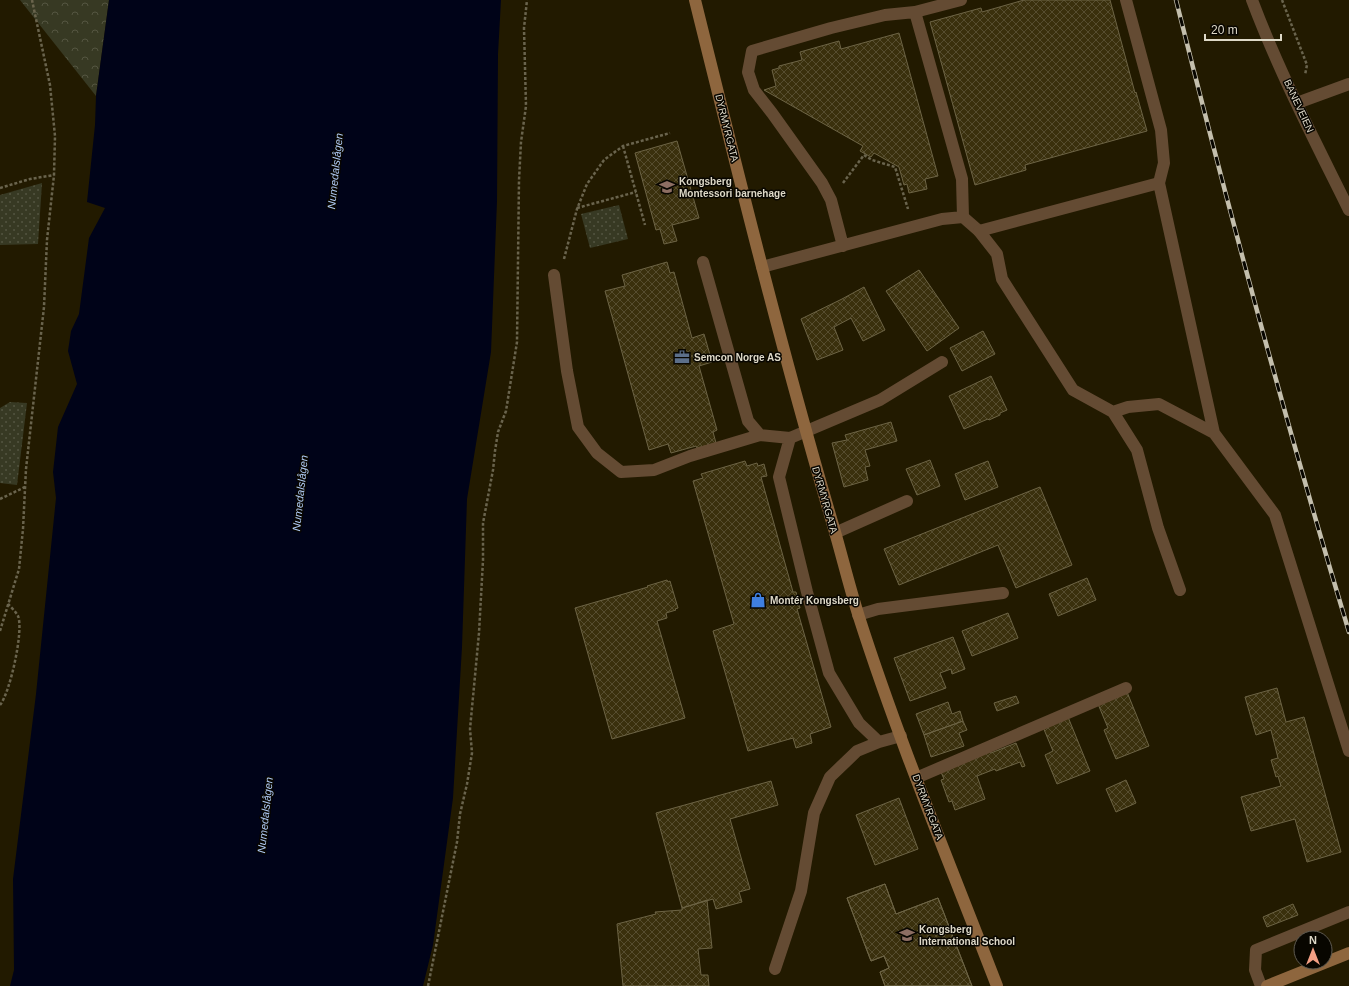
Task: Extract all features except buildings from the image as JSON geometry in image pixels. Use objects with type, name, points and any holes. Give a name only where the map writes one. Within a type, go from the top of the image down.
[{"type":"main road","name":"DYRMYRGATA","points":[[694,0],[805,432],[858,615],[916,778],[998,986]]},
{"type":"main road","points":[[1267,986],[1349,953]]},
{"type":"street","points":[[843,246],[830,200],[822,183],[772,112],[754,90],[748,72],[752,51],[831,28],[885,15],[916,12],[961,0]]},
{"type":"street","points":[[1126,0],[1161,130],[1164,164],[1159,183],[1214,433],[1275,515],[1349,752]]},
{"type":"street","name":"BANEVEIEN","points":[[1252,0],[1297,103],[1349,210]]},
{"type":"street","points":[[916,12],[962,179],[962,216],[979,231],[997,254],[1002,279],[1073,390],[1113,412],[1137,450],[1158,528],[1180,590]]},
{"type":"street","points":[[1297,103],[1349,84]]},
{"type":"street","points":[[979,231],[1159,183]]},
{"type":"street","points":[[762,267],[942,219],[962,216]]},
{"type":"street","points":[[703,262],[748,421],[760,435]]},
{"type":"street","points":[[554,275],[567,371],[578,426],[597,453],[621,472],[654,470],[690,456],[760,435],[790,438],[880,400],[942,362]]},
{"type":"street","points":[[1113,412],[1128,407],[1159,404],[1214,433]]},
{"type":"street","points":[[790,438],[779,477],[807,592],[830,673],[859,723],[879,742]]},
{"type":"street","points":[[835,533],[907,502]]},
{"type":"street","points":[[858,615],[878,609],[1003,593]]},
{"type":"street","points":[[916,778],[1126,688]]},
{"type":"street","points":[[775,969],[801,891],[814,812],[830,777],[856,752],[879,742],[901,736]]},
{"type":"street","points":[[1261,986],[1255,970],[1256,950],[1349,912]]},
{"type":"path","points":[[0,631],[19,569],[26,470],[44,307],[46,240],[54,175],[55,136],[50,85],[32,0]]},
{"type":"path","points":[[428,986],[457,842],[460,814],[472,753],[470,729],[479,633],[483,560],[483,523],[493,470],[498,432],[506,411],[517,342],[519,180],[521,142],[526,106],[524,28],[527,0]]},
{"type":"path","points":[[1282,0],[1307,65],[1297,103]]},
{"type":"path","points":[[554,275],[566,257],[577,208],[587,184],[604,160],[623,146],[670,133]]},
{"type":"path","points":[[623,146],[645,224]]},
{"type":"path","points":[[830,200],[864,155],[872,160],[896,167],[914,227]]},
{"type":"path","points":[[0,188],[54,175]]},
{"type":"path","points":[[577,208],[636,192]]},
{"type":"path","points":[[0,499],[25,487]]},
{"type":"path","points":[[0,705],[6,696],[20,629],[18,616],[8,604]]},
{"type":"green space","points":[[20,0],[109,0],[96,96]]},
{"type":"green space","points":[[42,183],[38,244],[0,245],[0,195]]},
{"type":"green space","points":[[619,205],[628,239],[590,248],[581,214]]},
{"type":"green space","points":[[10,402],[27,403],[17,485],[0,483],[0,408]]},
{"type":"water","name":"Numedalslågen","points":[[109,0],[501,0],[498,54],[497,201],[491,352],[467,499],[462,647],[453,798],[433,945],[423,986],[10,986],[14,970],[13,879],[36,694],[56,498],[53,472],[58,427],[77,384],[68,351],[71,331],[79,314],[89,238],[105,208],[87,202],[95,125],[96,96]]},
{"type":"railway","points":[[1176,0],[1259,317],[1349,632]]},
{"type":"place","name":"Kongsberg Montessori barnehage","points":[[667,187]]},
{"type":"place","name":"Semcon Norge AS","points":[[682,357]]},
{"type":"place","name":"Montér Kongsberg","points":[[758,600]]},
{"type":"place","name":"Kongsberg International School","points":[[907,935]]}]
